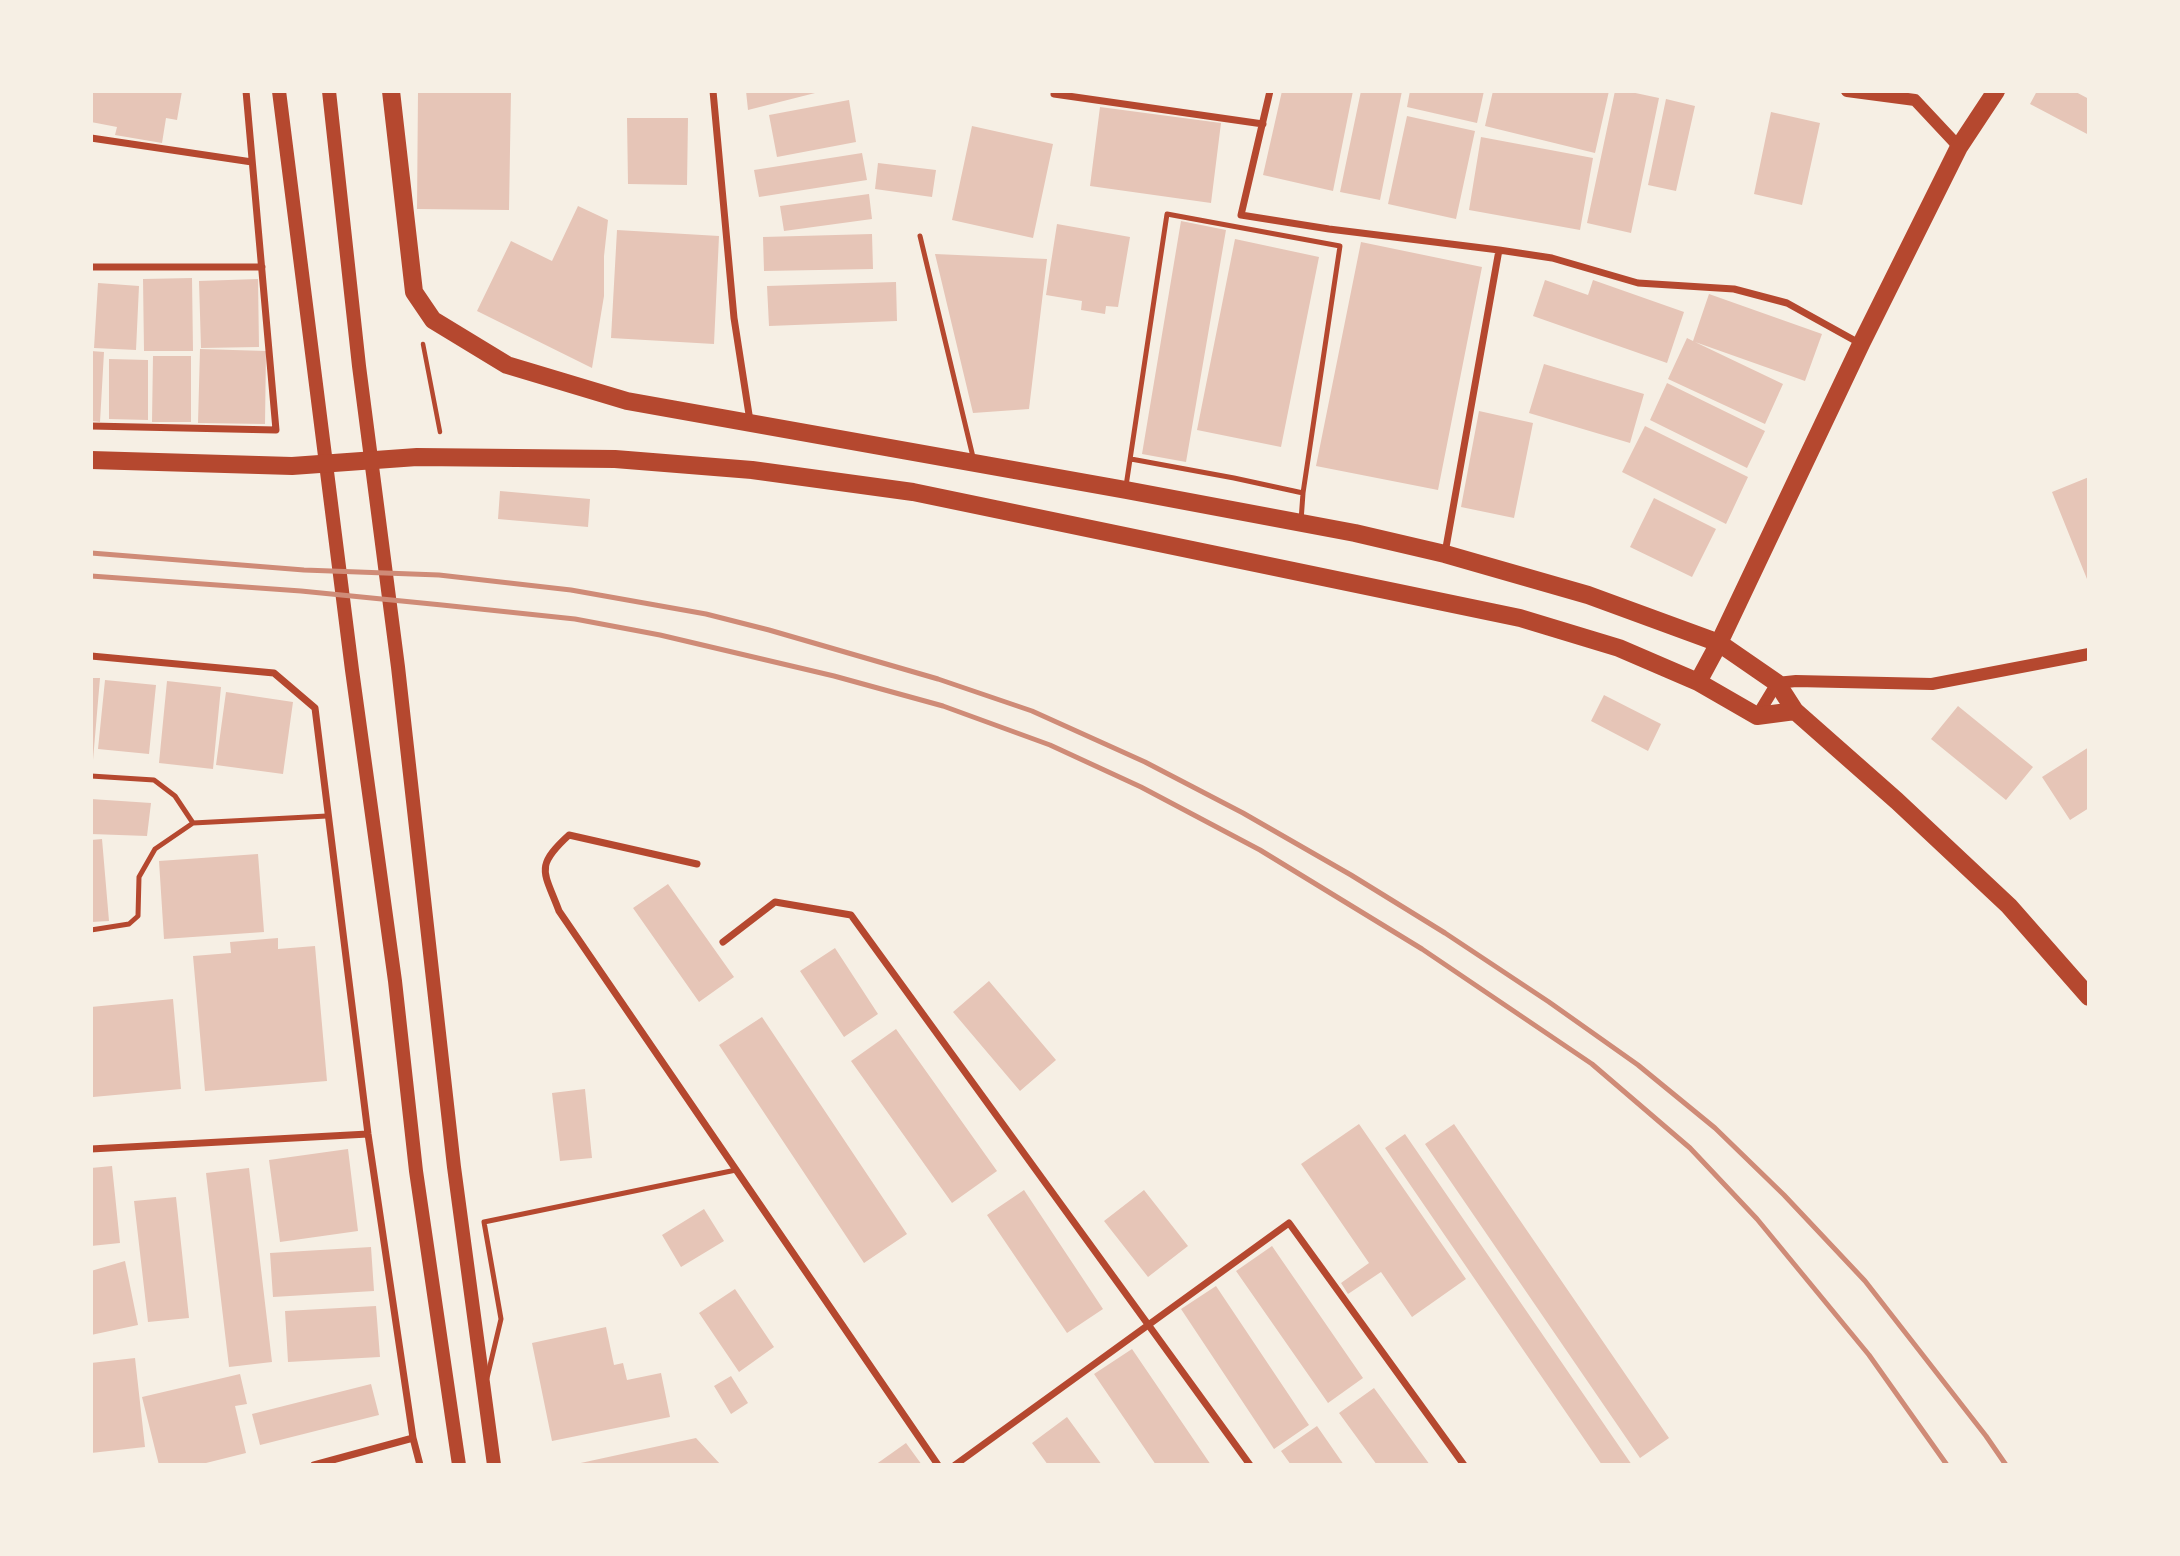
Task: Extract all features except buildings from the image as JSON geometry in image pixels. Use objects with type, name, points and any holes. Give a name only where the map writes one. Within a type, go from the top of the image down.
[{"type":"main road","points":[[279,91],[395,981],[416,1171],[459,1465]]},
{"type":"main road","points":[[329,91],[454,1167],[494,1465]]},
{"type":"main road","points":[[391,91],[414,292],[433,320],[507,365],[627,401],[1126,490],[1445,554],[1588,595],[1719,643],[1777,682],[1795,711],[1897,801],[2009,906],[2089,998]]},
{"type":"main road","points":[[1698,682],[1959,147],[1996,91]]},
{"type":"main road","points":[[91,460],[292,466],[417,457],[615,459],[752,470],[913,492],[1520,618],[1619,648],[1698,682],[1757,716],[1795,711]]},
{"type":"street","points":[[91,426],[276,430],[246,91]]},
{"type":"street","points":[[713,91],[734,318],[751,424]]},
{"type":"street","points":[[1270,91],[1241,215],[1552,258],[1638,283],[1734,289],[1787,303],[1861,344]]},
{"type":"street","points":[[1847,91],[1915,100],[1959,147]]},
{"type":"street","points":[[1054,94],[1263,124]]},
{"type":"street","points":[[91,138],[252,162]]},
{"type":"street","points":[[1445,554],[1499,250]]},
{"type":"street","points":[[91,267],[262,267]]},
{"type":"street","points":[[1757,716],[1777,682],[1932,684],[2089,654]]},
{"type":"street","points":[[91,656],[274,673],[315,708],[368,1134],[413,1438],[420,1465]]},
{"type":"street","points":[[697,864],[569,835],[549,853],[544,872],[559,911],[938,1465]]},
{"type":"street","points":[[723,942],[775,902],[851,915],[1250,1465]]},
{"type":"street","points":[[91,1149],[368,1134]]},
{"type":"street","points":[[955,1465],[1289,1223],[1464,1465]]},
{"type":"street","points":[[314,1465],[413,1438]]},
{"type":"lane","points":[[1126,490],[1167,214],[1340,246],[1301,523]]},
{"type":"lane","points":[[920,236],[974,464]]},
{"type":"lane","points":[[1131,459],[1303,494]]},
{"type":"lane","points":[[91,776],[154,780],[175,796],[193,823]]},
{"type":"lane","points":[[91,930],[129,924],[138,916],[139,877],[155,849],[193,823],[327,816]]},
{"type":"lane","points":[[485,1390],[501,1318],[484,1222],[736,1170]]},
{"type":"path","points":[[414,292],[435,415],[447,457]]},
{"type":"railway","points":[[91,553],[304,570],[439,575],[571,590],[706,614],[938,679],[1032,711],[1145,762],[1243,813],[1351,875],[1445,933],[1638,1065],[1715,1128],[1784,1195],[1865,1281],[2006,1465]]},
{"type":"railway","points":[[91,576],[301,591],[442,605],[575,619],[660,635],[834,676],[943,706],[1050,745],[1141,787],[1260,850],[1422,949],[1592,1064],[1690,1148],[1757,1219],[1869,1355],[1947,1465]]}]
